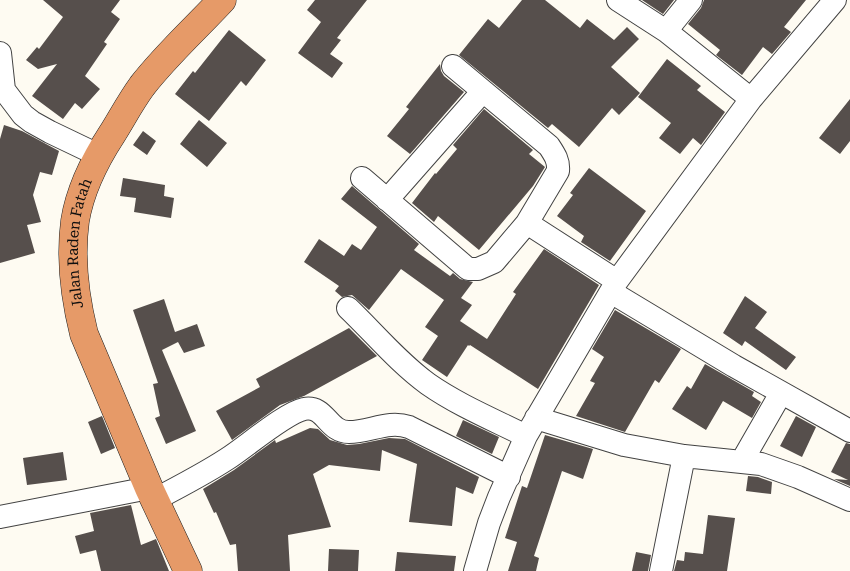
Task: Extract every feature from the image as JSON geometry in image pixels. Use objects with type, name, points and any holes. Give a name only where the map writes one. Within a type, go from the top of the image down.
[{"type":"highway","name":"Jalan Raden Fatah","points":[[188,571],[151,494],[92,356],[78,312],[74,246],[75,220],[83,191],[98,155],[141,87],[222,0]]},
{"type":"street","points":[[618,0],[666,31],[751,99]]},
{"type":"street","points":[[666,31],[691,0]]},
{"type":"street","points":[[475,571],[489,523],[531,427],[614,286],[751,99],[835,0]]},
{"type":"street","points":[[0,53],[2,90],[23,115],[32,122],[98,155]]},
{"type":"street","points":[[362,178],[468,269],[478,269],[494,262],[527,223],[558,171],[559,165],[557,160],[549,146],[453,66]]},
{"type":"street","points":[[387,200],[483,91]]},
{"type":"street","points":[[527,223],[614,286],[734,366],[850,431]]},
{"type":"street","points":[[348,308],[409,369],[441,393],[531,427],[684,456],[761,464],[850,500]]},
{"type":"street","points":[[742,462],[781,393]]},
{"type":"street","points":[[0,517],[151,494],[217,466],[290,416],[304,409],[321,412],[340,431],[354,431],[390,424],[409,427],[508,476]]},
{"type":"street","points":[[661,571],[684,456]]},
{"type":"building","points":[[43,0],[120,0],[111,12],[120,19],[104,42],[107,44],[85,76],[100,89],[82,109],[75,103],[63,119],[32,96],[57,64],[38,69],[26,60],[37,47],[39,49],[63,17]]},
{"type":"building","points":[[315,0],[367,0],[337,38],[341,40],[330,54],[343,63],[332,78],[298,53],[321,22],[307,10]]},
{"type":"building","points":[[522,0],[545,0],[580,28],[587,19],[614,40],[627,27],[639,39],[611,67],[640,93],[619,115],[612,108],[579,147],[552,124],[548,128],[459,55],[488,19],[499,28]]},
{"type":"building","points":[[642,0],[674,0],[663,14]]},
{"type":"building","points":[[704,0],[806,0],[784,27],[791,32],[772,54],[763,47],[742,75],[716,55],[720,50],[688,24],[701,8]]},
{"type":"building","points":[[229,30],[266,60],[246,86],[241,81],[209,121],[175,94],[193,71],[195,73]]},
{"type":"building","points":[[667,59],[701,86],[697,90],[725,112],[701,145],[693,138],[680,154],[659,138],[671,123],[638,97]]},
{"type":"building","points":[[440,64],[444,76],[464,92],[410,154],[387,136],[409,109],[406,107]]},
{"type":"building","points":[[850,99],[850,141],[840,154],[819,138]]},
{"type":"building","points":[[484,109],[533,150],[529,154],[545,167],[533,186],[479,250],[438,216],[434,222],[412,203],[435,173],[457,149],[453,145]]},
{"type":"building","points":[[199,120],[227,143],[207,167],[180,144]]},
{"type":"building","points":[[4,125],[22,131],[59,151],[52,175],[40,172],[33,195],[41,222],[27,225],[35,253],[0,263],[0,139]]},
{"type":"building","points":[[143,131],[156,141],[147,155],[133,145]]},
{"type":"building","points":[[589,168],[646,211],[610,261],[581,242],[584,236],[557,216],[573,195],[570,193]]},
{"type":"building","points":[[123,178],[165,185],[164,196],[174,198],[171,218],[134,212],[136,198],[120,196]]},
{"type":"building","points":[[352,186],[419,244],[414,250],[450,276],[453,273],[460,279],[473,282],[461,298],[472,305],[460,321],[487,339],[516,294],[513,292],[544,249],[599,285],[538,389],[470,345],[468,345],[447,377],[422,360],[438,336],[425,327],[444,300],[401,269],[369,310],[352,295],[342,297],[335,291],[339,286],[304,262],[319,239],[344,256],[352,244],[361,250],[377,227],[341,199]]},
{"type":"building","points":[[745,296],[767,312],[755,328],[796,357],[786,370],[745,341],[742,346],[723,333]]},
{"type":"building","points":[[164,299],[175,332],[197,324],[205,346],[184,353],[178,342],[162,350],[196,431],[166,444],[155,418],[160,416],[153,384],[158,383],[133,310]]},
{"type":"building","points":[[615,310],[681,349],[659,383],[655,380],[625,432],[576,416],[595,383],[590,381],[604,357],[592,349]]},
{"type":"building","points":[[349,328],[377,356],[304,396],[280,405],[232,440],[216,411],[260,387],[256,379]]},
{"type":"building","points":[[705,364],[754,392],[752,396],[761,402],[752,418],[723,401],[706,430],[672,409],[687,386],[691,389]]},
{"type":"building","points":[[102,416],[115,448],[101,454],[88,422]]},
{"type":"building","points":[[796,416],[816,427],[802,457],[780,446]]},
{"type":"building","points":[[463,420],[499,437],[492,454],[456,436]]},
{"type":"building","points":[[310,428],[318,429],[330,440],[347,445],[389,438],[405,439],[479,477],[473,494],[456,487],[452,526],[409,522],[417,464],[382,450],[380,471],[329,465],[313,474],[331,527],[288,535],[290,571],[238,571],[236,544],[230,545],[216,512],[214,513],[203,489],[234,470],[275,440],[276,443]]},
{"type":"building","points":[[545,435],[593,449],[583,479],[562,471],[534,556],[539,558],[536,571],[508,571],[517,542],[505,538],[522,486],[527,488]]},
{"type":"building","points":[[846,443],[850,444],[850,486],[834,479],[848,480],[831,472]]},
{"type":"building","points":[[63,452],[67,480],[27,485],[23,458]]},
{"type":"building","points":[[748,476],[772,482],[771,494],[746,491]]},
{"type":"building","points":[[131,505],[141,545],[156,539],[169,571],[101,571],[96,550],[80,554],[75,536],[94,531],[90,513]]},
{"type":"building","points":[[708,515],[735,518],[727,571],[674,571],[677,560],[684,561],[685,552],[703,554]]},
{"type":"building","points":[[329,549],[359,550],[358,571],[328,571]]},
{"type":"building","points":[[397,552],[456,556],[454,571],[395,571]]},
{"type":"building","points":[[636,552],[651,555],[648,571],[632,571]]}]
